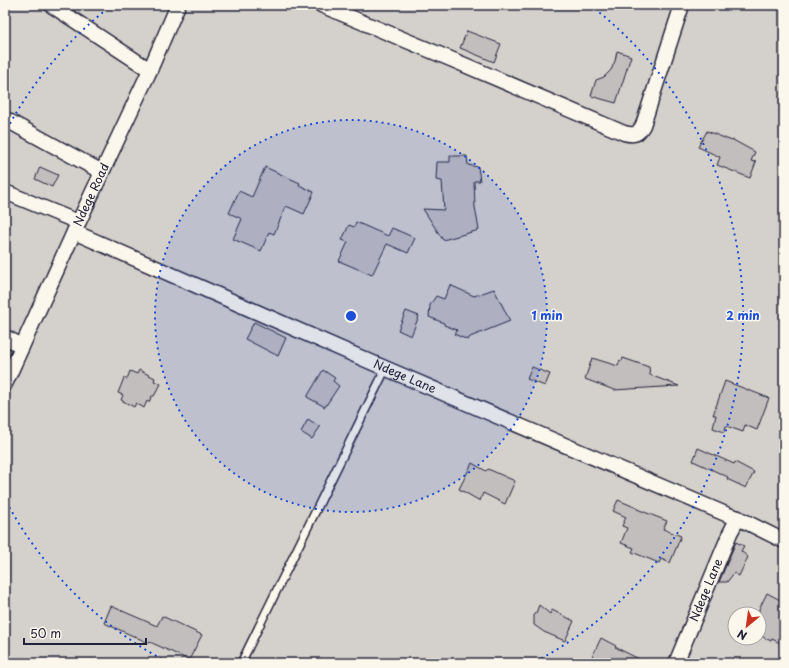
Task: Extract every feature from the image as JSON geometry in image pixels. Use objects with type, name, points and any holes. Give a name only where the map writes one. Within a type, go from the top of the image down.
[{"type":"street","points":[[51,5],[150,70]]},
{"type":"street","name":"Ndege Road","points":[[5,384],[76,227],[150,70],[178,5]]},
{"type":"street","points":[[322,5],[624,133],[632,135],[639,132],[643,125],[682,5]]},
{"type":"street","points":[[5,119],[102,172]]},
{"type":"street","name":"Ndege Lane","points":[[5,192],[76,227],[386,368],[738,518],[784,541]]},
{"type":"street","points":[[5,337],[22,346]]},
{"type":"street","name":"Ndege Lane","points":[[676,663],[730,533],[738,518]]},
{"type":"lane","points":[[241,663],[386,368]]},
{"type":"shaded area","points":[[5,5],[784,5],[784,663],[5,663]]},
{"type":"building","points":[[467,31],[501,44],[494,62],[460,48]]},
{"type":"building","points":[[617,51],[631,56],[616,103],[591,96],[596,80],[604,77],[611,70]]},
{"type":"building","points":[[707,131],[732,141],[733,140],[755,152],[751,161],[756,162],[750,178],[717,165],[720,157],[698,147]]},
{"type":"building","points":[[450,156],[467,156],[468,165],[478,167],[480,181],[474,181],[475,207],[479,230],[443,240],[423,209],[444,210],[442,181],[436,180],[437,162],[450,162]]},
{"type":"building","points":[[40,167],[58,175],[52,187],[35,179]]},
{"type":"building","points":[[265,167],[300,183],[299,185],[314,192],[304,214],[286,206],[274,234],[269,232],[261,251],[233,239],[242,219],[229,213],[239,191],[252,197]]},
{"type":"building","points":[[356,222],[388,236],[392,228],[415,238],[408,253],[387,244],[372,275],[339,261],[348,242],[342,240],[349,225],[354,227]]},
{"type":"building","points":[[450,285],[474,296],[494,289],[510,321],[470,337],[468,340],[454,334],[457,330],[429,317],[430,305],[436,296],[444,299]]},
{"type":"building","points":[[406,311],[419,316],[411,336],[398,330]]},
{"type":"building","points":[[254,322],[286,338],[278,356],[245,339]]},
{"type":"building","points":[[592,358],[618,366],[620,360],[622,361],[623,358],[649,367],[650,375],[679,386],[614,390],[585,379]]},
{"type":"building","points":[[532,367],[550,374],[545,386],[527,379]]},
{"type":"building","points":[[139,370],[155,378],[154,381],[161,384],[154,396],[152,396],[149,402],[147,401],[144,408],[136,403],[134,407],[121,400],[123,395],[118,393],[124,378],[127,379],[130,371],[137,374]]},
{"type":"building","points":[[323,370],[335,378],[333,381],[339,386],[325,407],[307,397]]},
{"type":"building","points":[[725,381],[769,398],[757,430],[745,425],[743,432],[726,426],[724,432],[713,428],[716,415],[713,415]]},
{"type":"building","points":[[308,419],[320,427],[312,439],[301,432]]},
{"type":"building","points":[[698,448],[734,464],[735,462],[754,472],[746,488],[727,479],[728,477],[693,461]]},
{"type":"building","points":[[472,463],[486,471],[488,469],[515,481],[505,504],[483,493],[480,501],[459,489]]},
{"type":"building","points":[[618,500],[667,521],[663,529],[681,536],[670,563],[661,559],[659,563],[632,552],[634,548],[621,543],[627,528],[622,526],[626,517],[613,511]]},
{"type":"building","points":[[736,542],[744,546],[741,551],[748,557],[739,576],[734,573],[727,582],[719,582],[730,558]]},
{"type":"building","points":[[767,593],[784,602],[784,645],[772,639],[771,641],[767,639],[767,606],[760,606]]},
{"type":"building","points":[[539,605],[550,614],[552,610],[574,621],[565,641],[544,632],[534,625],[534,614],[536,613]]},
{"type":"building","points":[[111,606],[157,626],[162,616],[202,635],[189,660],[104,623]]},
{"type":"building","points":[[601,638],[616,646],[615,647],[647,663],[589,663]]}]
